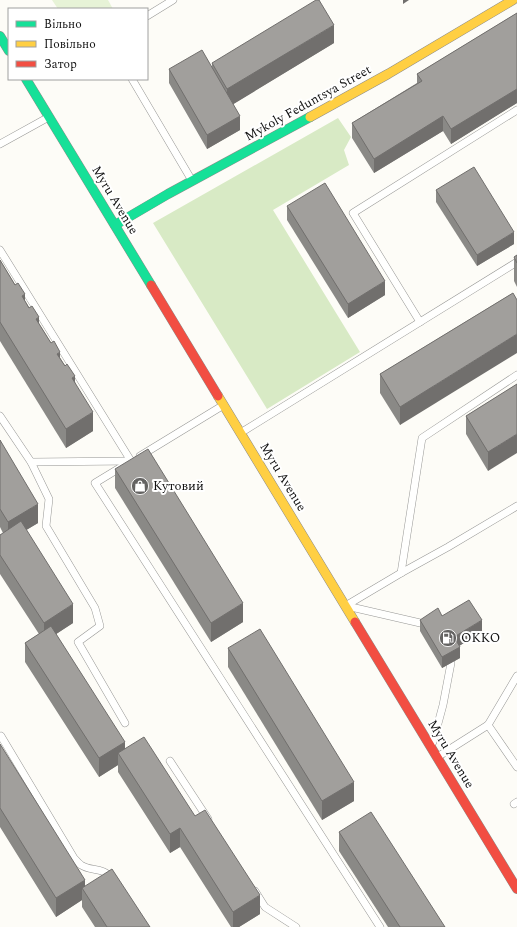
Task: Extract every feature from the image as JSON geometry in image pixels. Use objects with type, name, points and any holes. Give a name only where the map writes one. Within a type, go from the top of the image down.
[{"type":"main road","name":"Mykoly Feduntsya Street","points":[[115,225],[168,194],[388,74],[498,3],[513,0]]},
{"type":"main road","points":[[0,36],[8,49]]},
{"type":"main road","name":"Myru Avenue","points":[[27,80],[517,889]]},
{"type":"lane","points":[[148,15],[172,0]]},
{"type":"lane","points":[[133,80],[192,181]]},
{"type":"lane","points":[[420,322],[353,213],[517,110]]},
{"type":"lane","points":[[0,144],[49,117]]},
{"type":"lane","points":[[0,250],[131,461]]},
{"type":"lane","points":[[240,433],[517,262]]},
{"type":"lane","points":[[401,573],[422,438],[517,376]]},
{"type":"lane","points":[[224,405],[95,483],[380,927]]},
{"type":"lane","points":[[0,416],[31,462],[49,499],[46,526],[95,608],[100,626],[78,642],[125,723]]},
{"type":"lane","points":[[31,462],[131,461]]},
{"type":"lane","points":[[345,606],[517,507]]},
{"type":"lane","points":[[345,606],[429,625]]},
{"type":"lane","points":[[431,748],[443,705],[451,663]]},
{"type":"lane","points":[[437,758],[488,725],[517,676]]},
{"type":"lane","points":[[488,725],[517,768]]},
{"type":"lane","points":[[0,737],[74,858],[81,865],[100,870],[109,875],[117,886]]},
{"type":"lane","points":[[170,761],[213,827]]},
{"type":"lane","points":[[252,887],[265,907],[296,927]]},
{"type":"green space","points":[[52,0],[108,0],[112,8],[57,8]]},
{"type":"green space","points":[[338,118],[351,137],[344,150],[349,165],[273,210],[360,352],[267,409],[153,223]]},
{"type":"building","points":[[316,0],[319,0],[334,25],[227,89],[212,63]]},
{"type":"building","points":[[517,13],[517,89],[451,129],[443,116],[374,159],[352,123],[422,81],[417,74]]},
{"type":"building","points":[[202,50],[240,116],[207,135],[169,69]]},
{"type":"building","points":[[474,167],[514,232],[477,255],[436,190]]},
{"type":"building","points":[[325,183],[385,281],[348,304],[287,206]]},
{"type":"building","points":[[517,255],[517,263],[514,257]]},
{"type":"building","points":[[0,260],[15,285],[18,283],[25,294],[22,296],[29,308],[32,306],[39,317],[36,319],[51,343],[54,341],[60,352],[57,354],[65,366],[67,364],[75,376],[72,378],[93,412],[66,429],[0,322]]},
{"type":"building","points":[[513,293],[517,300],[517,334],[400,407],[380,374]]},
{"type":"building","points":[[517,384],[517,434],[488,452],[466,416]]},
{"type":"building","points":[[0,440],[38,504],[8,522],[0,509]]},
{"type":"building","points":[[148,449],[243,603],[211,623],[115,469]]},
{"type":"building","points":[[21,521],[73,604],[44,623],[0,555],[0,535]]},
{"type":"building","points":[[469,600],[482,620],[454,637],[460,647],[442,657],[420,620],[438,608],[442,616]]},
{"type":"building","points":[[51,626],[125,742],[99,758],[25,643]]},
{"type":"building","points":[[260,629],[354,782],[322,801],[228,648]]},
{"type":"building","points":[[144,737],[195,816],[205,810],[260,895],[233,912],[180,828],[170,834],[118,753]]},
{"type":"building","points":[[0,744],[85,880],[56,898],[0,808]]},
{"type":"building","points":[[371,812],[445,927],[400,927],[339,832]]},
{"type":"building","points":[[112,869],[150,927],[107,927],[82,888]]},
{"type":"traffic: fast","points":[[0,36],[8,49]]},
{"type":"traffic: fast","points":[[27,80],[151,285]]},
{"type":"traffic: fast","points":[[115,225],[168,194],[310,117]]},
{"type":"traffic: slow","points":[[310,117],[388,74],[513,0]]},
{"type":"traffic: slow","points":[[218,396],[355,622]]},
{"type":"traffic: jam","points":[[151,285],[218,396]]},
{"type":"traffic: jam","points":[[355,622],[517,889]]},
{"type":"place","name":"Кутовий","points":[[140,486]]},
{"type":"place","name":"OKKO","points":[[448,638]]}]
